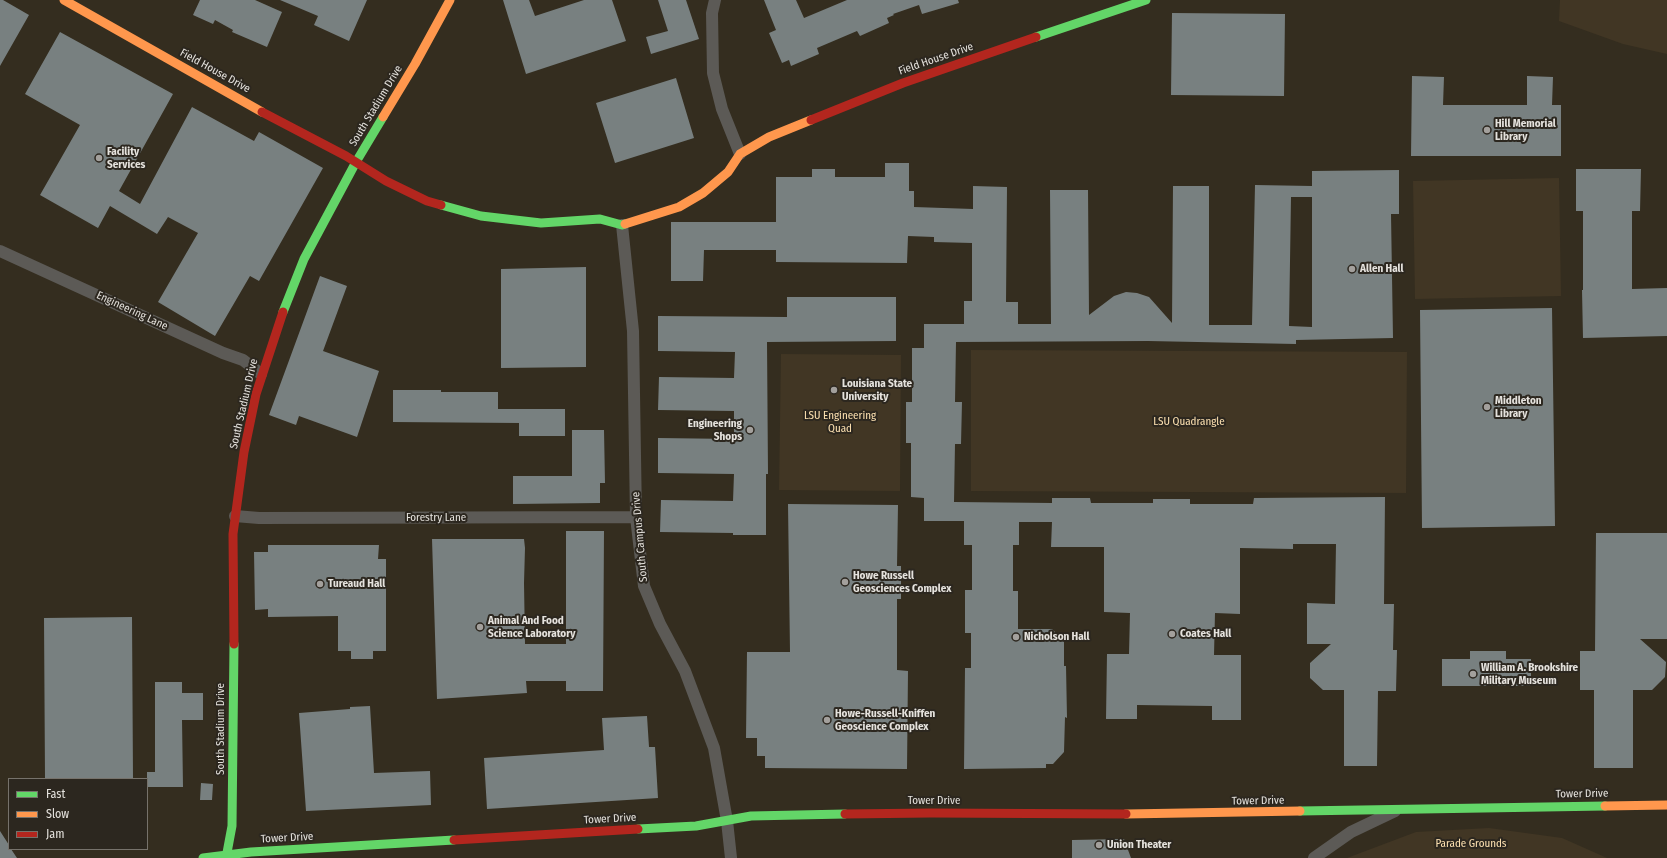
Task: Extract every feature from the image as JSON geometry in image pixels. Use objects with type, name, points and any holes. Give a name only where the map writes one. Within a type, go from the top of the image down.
[{"type":"street","name":"Field House Drive","points":[[64,0],[356,162],[386,181],[427,201],[481,216],[541,223],[600,219],[622,225]]},
{"type":"street","name":"South Stadium Drive","points":[[226,857],[232,826],[234,712],[232,569],[235,516],[244,452],[262,374],[290,292],[304,259],[356,162],[411,71],[450,0]]},
{"type":"street","points":[[622,225],[679,207],[702,193],[728,172],[740,154],[722,109],[713,73],[712,13],[715,0]]},
{"type":"street","name":"Field House Drive","points":[[740,154],[763,139],[903,83],[1146,0]]},
{"type":"street","name":"South Campus Drive","points":[[622,225],[633,331],[636,517],[644,586],[660,624],[685,671],[714,748],[731,858]]},
{"type":"street","name":"Engineering Lane","points":[[0,251],[223,353],[243,360],[262,374]]},
{"type":"street","name":"Forestry Lane","points":[[235,516],[259,518],[636,517]]},
{"type":"street","name":"Tower Drive","points":[[203,858],[226,857],[251,852],[696,826],[751,816],[910,813],[1177,814],[1399,808],[1667,805]]},
{"type":"street","points":[[1314,858],[1351,832],[1399,808]]},
{"type":"shaded area","name":"Louisiana State University","points":[[0,0],[1667,0],[1667,858],[0,858]]},
{"type":"green space","points":[[1560,0],[1667,0],[1667,54],[1623,44],[1559,21]]},
{"type":"green space","points":[[1559,178],[1561,296],[1415,299],[1413,181]]},
{"type":"green space","name":"LSU Quadrangle","points":[[971,350],[1407,352],[1406,493],[971,491]]},
{"type":"green space","name":"LSU Engineering Quad","points":[[781,354],[901,355],[900,491],[779,490]]},
{"type":"green space","name":"Parade Grounds","points":[[1489,828],[1562,838],[1607,858],[1347,858],[1416,832]]},
{"type":"building","points":[[0,0],[3,0],[29,15],[0,66]]},
{"type":"building","points":[[200,0],[255,0],[282,12],[267,47],[232,32],[233,30],[215,20],[213,24],[193,15]]},
{"type":"building","points":[[280,0],[367,0],[349,41],[314,25],[318,16]]},
{"type":"building","points":[[503,0],[529,0],[535,16],[584,0],[612,0],[626,41],[526,74]]},
{"type":"building","points":[[658,0],[686,0],[699,39],[651,54],[646,37],[668,31]]},
{"type":"building","points":[[764,0],[796,0],[804,18],[847,0],[958,0],[959,3],[922,14],[919,5],[893,14],[894,15],[887,18],[889,23],[860,36],[857,31],[817,48],[819,54],[791,66],[789,60],[782,63],[769,33],[776,30]]},
{"type":"building","points":[[1172,13],[1285,14],[1284,96],[1171,95]]},
{"type":"building","points":[[60,32],[173,94],[119,191],[140,204],[192,107],[254,141],[259,132],[323,168],[259,281],[250,276],[215,336],[158,302],[198,233],[168,217],[157,234],[110,206],[98,228],[40,195],[80,125],[25,94]]},
{"type":"building","name":"Hill Memorial Library","points":[[1412,76],[1444,77],[1443,105],[1527,105],[1527,76],[1553,77],[1552,105],[1561,105],[1561,156],[1411,156]]},
{"type":"building","points":[[676,78],[694,138],[615,163],[596,103]]},
{"type":"building","points":[[885,163],[909,163],[909,191],[914,191],[914,207],[973,209],[973,186],[1007,187],[1006,302],[1018,302],[1018,324],[1051,324],[1050,190],[1088,190],[1089,315],[1114,296],[1126,292],[1137,293],[1149,297],[1172,323],[1173,186],[1209,186],[1209,325],[1252,325],[1255,185],[1312,186],[1312,171],[1399,170],[1399,214],[1391,214],[1393,338],[1296,340],[1296,344],[1148,341],[956,342],[955,402],[962,402],[961,444],[955,444],[954,502],[1052,503],[1052,498],[1090,498],[1091,503],[1153,503],[1153,499],[1190,499],[1190,504],[1253,504],[1254,498],[1385,497],[1384,604],[1394,604],[1393,650],[1397,650],[1396,691],[1378,691],[1377,766],[1344,766],[1344,690],[1323,690],[1310,678],[1310,663],[1331,644],[1307,644],[1307,603],[1335,604],[1336,544],[1293,544],[1293,549],[1240,548],[1240,614],[1215,613],[1214,655],[1241,655],[1241,720],[1212,720],[1212,706],[1137,705],[1137,719],[1106,719],[1107,654],[1129,654],[1130,613],[1104,612],[1104,547],[1051,547],[1052,522],[1019,522],[1019,545],[1013,545],[1013,591],[1018,591],[1018,629],[1052,629],[1064,641],[1067,718],[1065,717],[1064,752],[1053,764],[1046,764],[1046,768],[964,769],[965,668],[971,668],[971,633],[965,633],[965,590],[972,590],[972,545],[964,545],[964,521],[924,521],[924,498],[911,497],[911,443],[906,443],[906,402],[912,402],[912,348],[924,348],[924,324],[964,324],[964,301],[972,301],[972,243],[934,242],[934,237],[908,236],[907,263],[776,262],[776,250],[704,250],[703,281],[671,281],[671,222],[776,222],[776,177],[812,177],[812,169],[835,169],[835,177],[885,177]],"holes":[[[1291,197],[1312,197],[1312,327],[1289,326]]]},
{"type":"building","points":[[1576,169],[1641,169],[1640,211],[1632,211],[1632,289],[1667,288],[1667,336],[1583,338],[1583,211],[1576,211]]},
{"type":"building","points":[[586,267],[586,367],[501,368],[501,269]]},
{"type":"building","points":[[320,276],[347,286],[323,351],[379,371],[357,437],[299,416],[296,425],[269,415]]},
{"type":"building","name":"Engineering Shops","points":[[787,297],[896,297],[896,341],[767,342],[768,474],[766,474],[766,535],[660,532],[661,500],[733,501],[734,474],[658,473],[658,438],[734,439],[734,411],[658,410],[659,377],[734,378],[735,352],[658,351],[658,316],[787,317]]},
{"type":"building","name":"Middleton Library","points":[[1552,308],[1555,526],[1422,528],[1420,310]]},
{"type":"building","points":[[393,390],[498,392],[498,409],[565,409],[565,436],[519,436],[519,423],[393,422]]},
{"type":"building","points":[[572,430],[604,430],[605,483],[600,483],[600,503],[513,504],[513,476],[572,476]]},
{"type":"building","points":[[788,504],[898,505],[897,566],[901,566],[901,599],[897,599],[897,670],[908,671],[907,769],[765,768],[765,756],[757,756],[757,738],[746,738],[747,652],[790,652]]},
{"type":"building","name":"Animal And Food Science Laboratory","points":[[566,531],[604,531],[603,691],[566,691],[566,681],[526,681],[527,693],[437,699],[432,539],[524,539],[525,644],[566,644]]},
{"type":"building","points":[[1596,533],[1667,533],[1667,639],[1640,639],[1666,662],[1665,677],[1652,690],[1633,690],[1633,768],[1594,768],[1594,690],[1580,690],[1580,651],[1595,651]]},
{"type":"building","name":"Tureaud Hall","points":[[268,545],[379,545],[378,559],[386,559],[386,651],[373,651],[373,659],[351,659],[351,651],[338,651],[338,616],[268,617],[268,609],[255,610],[254,552],[268,552]]},
{"type":"building","points":[[132,617],[133,778],[45,778],[44,618]]},
{"type":"building","points":[[1470,651],[1506,651],[1506,659],[1531,659],[1531,686],[1442,686],[1442,659],[1470,659]]},
{"type":"building","points":[[155,682],[182,682],[182,693],[203,693],[203,720],[182,720],[183,787],[148,787],[147,772],[155,772]]},
{"type":"building","points":[[370,706],[374,773],[430,771],[431,805],[306,811],[299,713]]},
{"type":"building","points":[[647,716],[649,747],[655,747],[658,798],[487,809],[484,758],[604,750],[602,718]]},
{"type":"building","points":[[201,783],[213,784],[212,800],[200,800]]},
{"type":"building","points":[[0,831],[8,843],[8,850],[12,850],[17,858],[0,858]]},
{"type":"building","name":"Union Theater","points":[[1124,839],[1131,858],[1072,858],[1072,840]]},
{"type":"traffic: fast","points":[[1036,37],[1146,0]]},
{"type":"traffic: fast","points":[[283,312],[304,259],[356,162],[383,117]]},
{"type":"traffic: fast","points":[[441,205],[481,216],[541,223],[600,219],[622,225],[625,224]]},
{"type":"traffic: fast","points":[[226,858],[232,826],[234,644]]},
{"type":"traffic: fast","points":[[1300,811],[1605,806]]},
{"type":"traffic: fast","points":[[638,829],[696,826],[751,816],[845,814]]},
{"type":"traffic: fast","points":[[203,858],[251,852],[454,840]]},
{"type":"traffic: slow","points":[[64,0],[262,112]]},
{"type":"traffic: slow","points":[[383,117],[415,64],[450,0]]},
{"type":"traffic: slow","points":[[625,224],[679,207],[703,193],[728,172],[740,154],[769,137],[811,120]]},
{"type":"traffic: slow","points":[[1605,806],[1667,805]]},
{"type":"traffic: slow","points":[[1126,814],[1300,811]]},
{"type":"traffic: jam","points":[[811,120],[903,83],[1036,37]]},
{"type":"traffic: jam","points":[[262,112],[346,156],[386,181],[427,201],[441,205]]},
{"type":"traffic: jam","points":[[234,644],[233,534],[244,452],[256,394],[283,312]]},
{"type":"traffic: jam","points":[[845,814],[1126,814]]},
{"type":"traffic: jam","points":[[454,840],[638,829]]},
{"type":"place","name":"Hill Memorial Library","points":[[1487,130]]},
{"type":"place","name":"Facility Services","points":[[99,158]]},
{"type":"place","name":"Allen Hall","points":[[1352,269]]},
{"type":"place","name":"Louisiana State University","points":[[834,390]]},
{"type":"place","name":"Middleton Library","points":[[1487,407]]},
{"type":"place","name":"Engineering Shops","points":[[750,430]]},
{"type":"place","name":"Howe Russell Geosciences Complex","points":[[845,582]]},
{"type":"place","name":"Tureaud Hall","points":[[320,584]]},
{"type":"place","name":"Animal And Food Science Laboratory","points":[[480,627]]},
{"type":"place","name":"Coates Hall","points":[[1172,634]]},
{"type":"place","name":"Nicholson Hall","points":[[1016,637]]},
{"type":"place","name":"William A. Brookshire Military Museum","points":[[1473,674]]},
{"type":"place","name":"Howe-Russell-Kniffen Geoscience Complex","points":[[827,720]]},
{"type":"place","name":"Union Theater","points":[[1099,845]]}]
